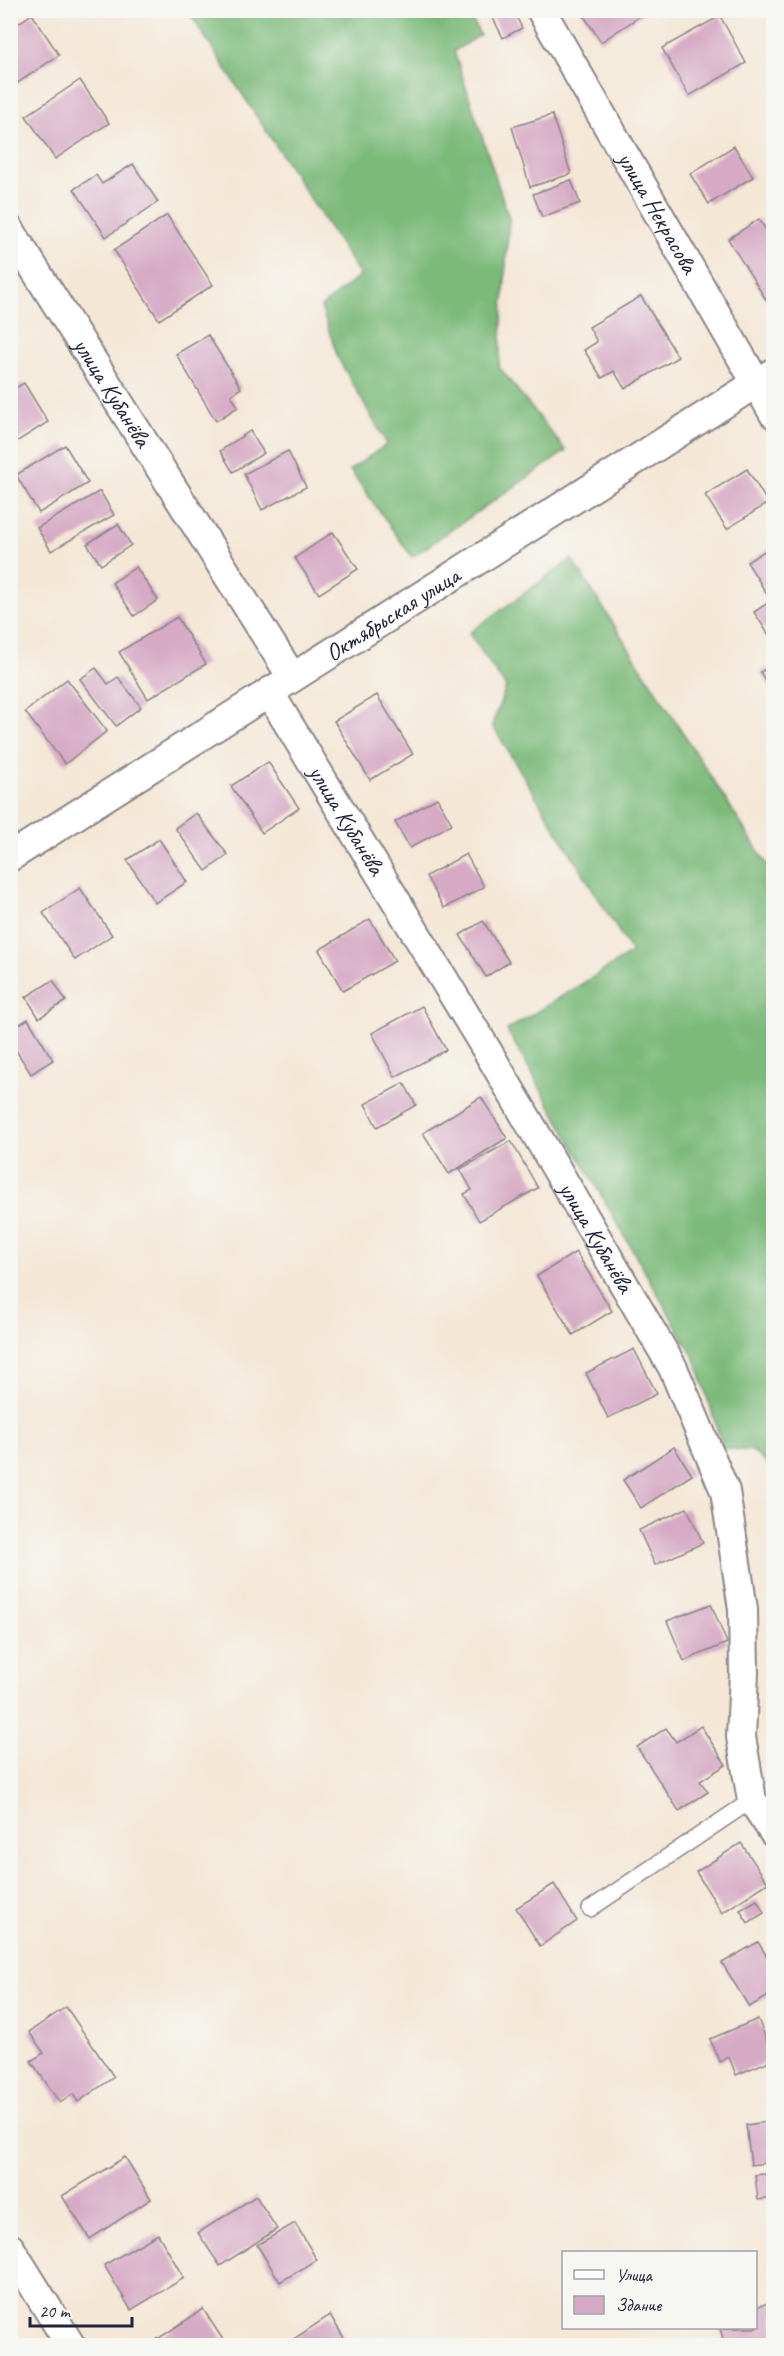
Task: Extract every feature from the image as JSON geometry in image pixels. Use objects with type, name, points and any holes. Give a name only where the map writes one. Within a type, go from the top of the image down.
[{"type":"street","name":"улица Некрасова","points":[[541,10],[764,379],[774,414]]},
{"type":"street","name":"улица Кубанёва","points":[[10,230],[281,685],[488,1052],[673,1368],[725,1491],[742,1608],[744,1673],[741,1737],[752,1800],[774,1833]]},
{"type":"street","name":"Октябрьская улица","points":[[10,857],[764,379]]},
{"type":"street","points":[[10,2248],[71,2346]]},
{"type":"lane","points":[[590,1909],[752,1800]]},
{"type":"green space","points":[[188,11],[468,11],[480,35],[454,51],[509,218],[499,367],[566,451],[412,557],[350,470],[387,444],[338,358],[321,307],[360,275]]},
{"type":"green space","points":[[572,559],[773,874],[773,1469],[752,1451],[723,1448],[696,1361],[507,1030],[632,953],[492,725],[506,687],[469,633]]},
{"type":"building","points":[[489,10],[513,10],[522,28],[503,38]]},
{"type":"building","points":[[580,10],[645,10],[646,12],[601,42]]},
{"type":"building","points":[[32,14],[59,55],[10,88],[10,29]]},
{"type":"building","points":[[720,16],[746,63],[689,96],[662,48]]},
{"type":"building","points":[[80,80],[109,123],[55,159],[26,116]]},
{"type":"building","points":[[552,115],[571,174],[530,187],[512,127]]},
{"type":"building","points":[[734,146],[753,177],[709,204],[690,174]]},
{"type":"building","points":[[133,164],[158,202],[106,237],[74,189],[96,175],[102,184]]},
{"type":"building","points":[[571,180],[580,203],[542,217],[533,194]]},
{"type":"building","points":[[167,215],[213,285],[159,320],[114,250]]},
{"type":"building","points":[[759,219],[774,242],[774,299],[768,303],[728,239]]},
{"type":"building","points":[[641,296],[678,357],[625,389],[614,371],[602,378],[584,350],[597,342],[589,327]]},
{"type":"building","points":[[208,335],[241,388],[231,395],[238,407],[216,421],[176,354]]},
{"type":"building","points":[[24,383],[48,422],[10,446],[10,391]]},
{"type":"building","points":[[250,431],[264,453],[233,472],[220,451]]},
{"type":"building","points":[[65,445],[88,483],[39,513],[16,475]]},
{"type":"building","points":[[288,451],[306,487],[262,510],[244,474]]},
{"type":"building","points":[[747,469],[768,503],[727,529],[705,495]]},
{"type":"building","points":[[100,491],[114,515],[51,551],[37,528]]},
{"type":"building","points":[[118,524],[131,545],[101,565],[87,544]]},
{"type":"building","points":[[333,532],[358,569],[319,594],[295,558]]},
{"type":"building","points":[[774,545],[774,593],[768,596],[747,562]]},
{"type":"building","points":[[136,567],[158,600],[134,616],[112,583]]},
{"type":"building","points":[[774,599],[774,637],[771,638],[754,612]]},
{"type":"building","points":[[177,617],[206,664],[148,699],[119,652]]},
{"type":"building","points":[[774,664],[774,695],[760,672]]},
{"type":"building","points":[[96,668],[108,684],[118,677],[141,707],[116,726],[80,679]]},
{"type":"building","points":[[67,679],[107,731],[65,764],[25,712]]},
{"type":"building","points":[[377,695],[413,754],[370,780],[334,721]]},
{"type":"building","points":[[268,762],[299,808],[262,833],[231,786]]},
{"type":"building","points":[[437,798],[452,824],[410,848],[395,822]]},
{"type":"building","points":[[196,813],[228,855],[206,871],[175,828]]},
{"type":"building","points":[[159,839],[187,882],[155,903],[127,860]]},
{"type":"building","points":[[466,854],[484,887],[444,908],[426,876]]},
{"type":"building","points":[[80,888],[112,935],[75,960],[43,913]]},
{"type":"building","points":[[370,919],[395,961],[343,991],[319,950]]},
{"type":"building","points":[[483,921],[509,962],[486,977],[460,935]]},
{"type":"building","points":[[53,980],[66,1001],[39,1018],[26,997]]},
{"type":"building","points":[[422,1006],[446,1050],[395,1077],[372,1033]]},
{"type":"building","points":[[28,1019],[53,1060],[31,1074],[10,1041],[10,1030]]},
{"type":"building","points":[[404,1083],[416,1105],[377,1127],[365,1104]]},
{"type":"building","points":[[481,1097],[507,1138],[449,1174],[423,1133]]},
{"type":"building","points":[[511,1141],[538,1188],[479,1221],[464,1194],[472,1190],[460,1169]]},
{"type":"building","points":[[576,1252],[612,1311],[573,1335],[537,1276]]},
{"type":"building","points":[[634,1349],[657,1394],[608,1418],[586,1373]]},
{"type":"building","points":[[674,1447],[692,1475],[641,1508],[623,1480]]},
{"type":"building","points":[[687,1508],[703,1543],[655,1565],[639,1530]]},
{"type":"building","points":[[711,1604],[727,1643],[684,1661],[667,1621]]},
{"type":"building","points":[[701,1726],[726,1765],[700,1781],[708,1792],[679,1811],[637,1747],[666,1728],[676,1742]]},
{"type":"building","points":[[741,1843],[768,1883],[722,1913],[696,1872]]},
{"type":"building","points":[[554,1884],[577,1921],[540,1946],[516,1908]]},
{"type":"building","points":[[757,1900],[764,1913],[748,1923],[740,1910]]},
{"type":"building","points":[[758,1942],[774,1968],[774,1993],[749,2007],[722,1963]]},
{"type":"building","points":[[66,2007],[114,2077],[78,2102],[73,2094],[60,2103],[31,2061],[44,2053],[29,2032]]},
{"type":"building","points":[[758,2019],[774,2059],[736,2075],[729,2057],[720,2062],[710,2039]]},
{"type":"building","points":[[774,2121],[774,2162],[751,2165],[746,2125]]},
{"type":"building","points":[[125,2157],[151,2199],[90,2239],[62,2196]]},
{"type":"building","points":[[774,2173],[774,2198],[758,2200],[755,2175]]},
{"type":"building","points":[[256,2196],[277,2229],[220,2266],[198,2233]]},
{"type":"building","points":[[295,2223],[317,2260],[280,2282],[257,2245]]},
{"type":"building","points":[[158,2234],[184,2278],[131,2310],[104,2265]]},
{"type":"building","points":[[774,2301],[774,2338],[750,2346],[725,2346],[720,2329],[757,2329],[757,2307]]},
{"type":"building","points":[[203,2309],[227,2346],[147,2346]]},
{"type":"building","points":[[330,2315],[349,2346],[283,2346]]}]
